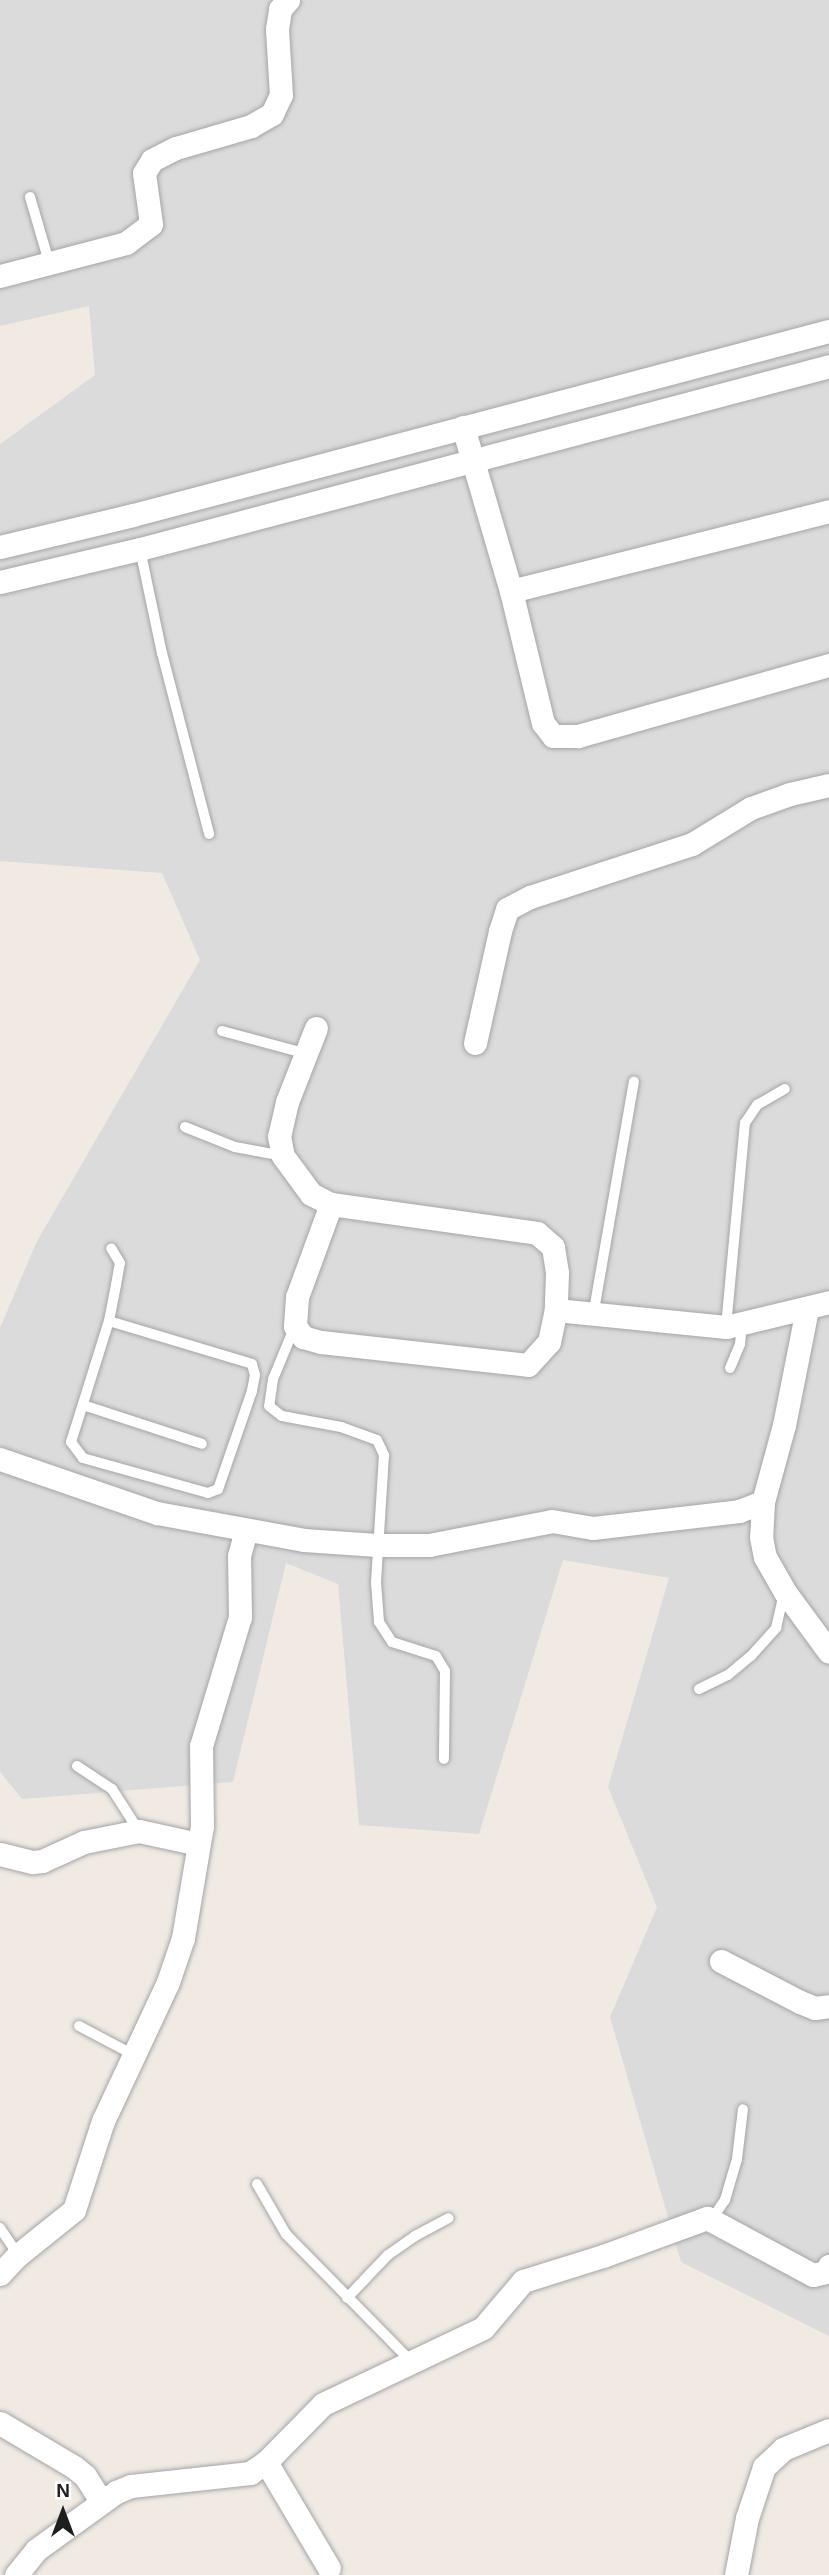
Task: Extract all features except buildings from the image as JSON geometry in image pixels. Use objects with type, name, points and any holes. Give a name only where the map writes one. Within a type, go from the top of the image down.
[{"type":"street","points":[[0,275],[125,243],[151,225],[144,173],[152,160],[176,148],[251,126],[272,114],[281,96],[277,29],[280,9],[288,0]]},
{"type":"street","points":[[0,547],[133,515],[829,331]]},
{"type":"street","points":[[0,582],[140,549],[473,463],[829,366]]},
{"type":"street","points":[[463,427],[511,591],[543,723],[554,736],[578,736],[829,665]]},
{"type":"street","points":[[511,591],[829,511]]},
{"type":"street","points":[[133,515],[140,549]]},
{"type":"street","points":[[475,1043],[508,909],[530,897],[692,844],[751,808],[790,794],[829,785]]},
{"type":"street","points":[[317,1028],[279,1136],[283,1156],[311,1194],[331,1204],[537,1233],[554,1247],[557,1273],[556,1310],[550,1342],[528,1365],[321,1342],[303,1337],[295,1326],[297,1297],[331,1204]]},
{"type":"street","points":[[556,1310],[593,1316],[734,1326],[829,1302]]},
{"type":"street","points":[[807,1309],[784,1425],[763,1502],[761,1538],[765,1557],[785,1592],[829,1651]]},
{"type":"street","points":[[0,1459],[157,1513],[304,1540],[377,1545],[429,1545],[552,1521],[593,1528],[739,1511],[763,1502]]},
{"type":"street","points":[[0,2274],[18,2255],[74,2210],[103,2121],[132,2054],[168,1982],[183,1938],[202,1826],[201,1746],[240,1617],[239,1556],[246,1530]]},
{"type":"street","points":[[0,1854],[33,1862],[42,1861],[84,1842],[139,1831],[198,1844]]},
{"type":"street","points":[[721,1961],[800,2002],[815,2008],[829,2006]]},
{"type":"street","points":[[16,2575],[36,2550],[101,2501],[131,2486],[233,2477],[250,2473],[266,2462],[323,2404],[483,2328],[523,2281],[603,2256],[703,2219],[712,2219],[813,2275],[826,2272],[829,2266]]},
{"type":"street","points":[[0,2423],[74,2467],[85,2476],[101,2501]]},
{"type":"street","points":[[736,2575],[747,2518],[764,2467],[783,2449],[829,2430]]},
{"type":"street","points":[[266,2462],[329,2568]]},
{"type":"lane","points":[[30,197],[49,262]]},
{"type":"lane","points":[[140,549],[162,653],[209,834]]},
{"type":"lane","points":[[222,1031],[307,1054]]},
{"type":"lane","points":[[593,1316],[634,1082]]},
{"type":"lane","points":[[730,1368],[740,1344],[734,1326],[745,1123],[757,1105],[785,1089]]},
{"type":"lane","points":[[185,1127],[235,1147],[283,1156]]},
{"type":"lane","points":[[109,1321],[253,1364],[255,1375],[218,1489],[208,1493],[83,1458],[71,1442],[109,1321],[120,1263],[111,1248]]},
{"type":"lane","points":[[269,1406],[273,1379],[295,1326]]},
{"type":"lane","points":[[83,1405],[202,1444]]},
{"type":"lane","points":[[244,1409],[269,1406],[282,1416],[341,1427],[377,1440],[384,1455],[377,1545],[379,1622],[392,1642],[436,1656],[445,1671],[444,1759]]},
{"type":"lane","points":[[699,1689],[728,1675],[751,1656],[776,1628],[785,1592]]},
{"type":"lane","points":[[77,1766],[112,1789],[139,1831]]},
{"type":"lane","points":[[79,2026],[132,2054]]},
{"type":"lane","points":[[712,2219],[725,2200],[737,2158],[743,2109]]},
{"type":"lane","points":[[257,2184],[286,2234],[346,2298],[412,2362]]},
{"type":"lane","points":[[346,2298],[388,2255],[415,2236],[449,2218]]},
{"type":"lane","points":[[0,2228],[18,2255]]},
{"type":"shaded area","points":[[0,0],[829,0],[829,2336],[681,2262],[610,2017],[657,1907],[608,1787],[669,1578],[563,1560],[479,1834],[359,1825],[338,1584],[286,1563],[233,1782],[22,1799],[0,1772],[0,1328],[36,1243],[200,960],[162,873],[0,861],[0,444],[95,375],[89,306],[0,326]]}]
